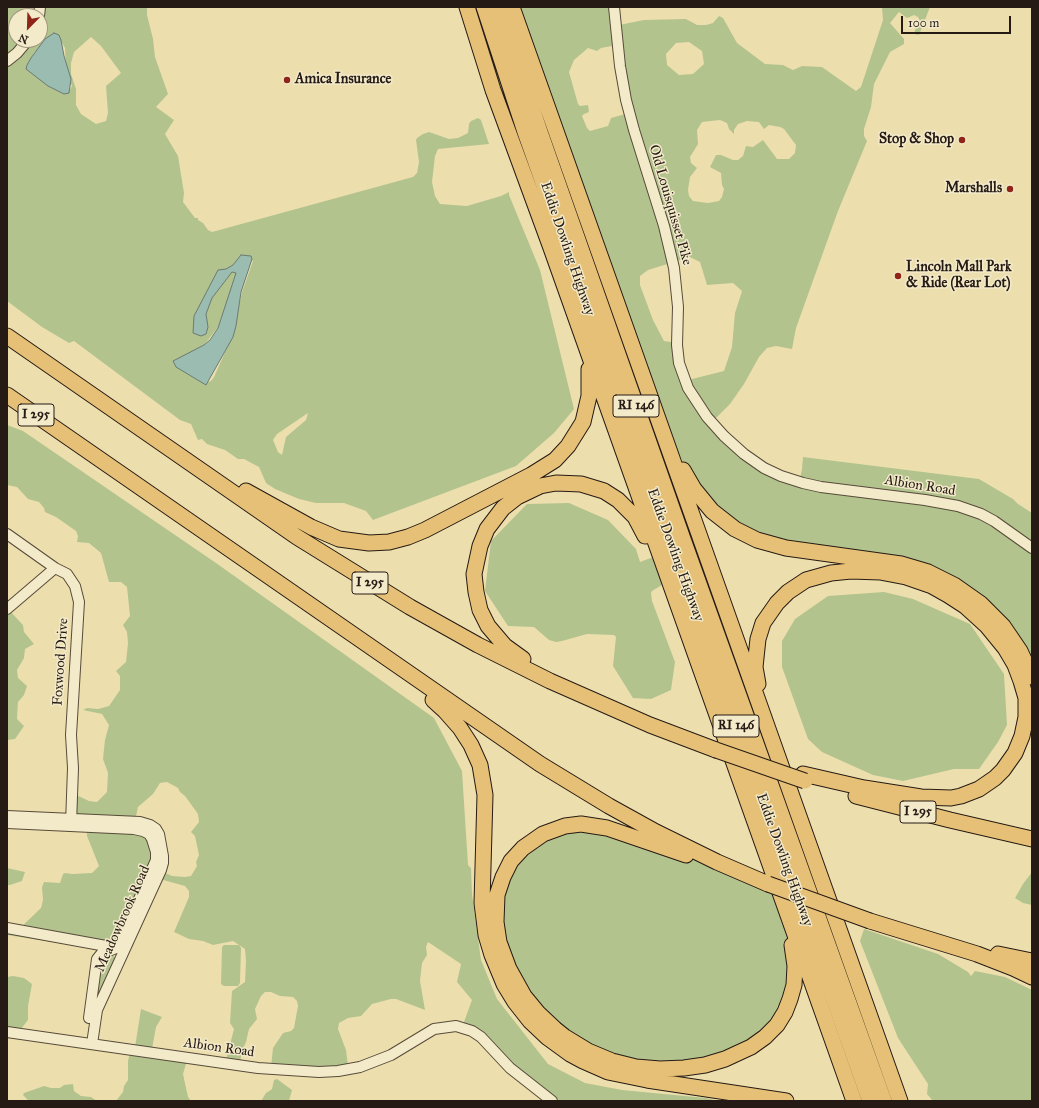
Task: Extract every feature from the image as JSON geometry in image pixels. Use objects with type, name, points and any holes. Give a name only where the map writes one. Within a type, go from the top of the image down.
[{"type":"highway","points":[[467,7],[487,72],[854,1101]]},
{"type":"highway","points":[[473,7],[506,123]]},
{"type":"highway","name":"Eddie Dowling Highway","points":[[484,7],[525,132],[870,1101]]},
{"type":"highway","name":"Eddie Dowling Highway","points":[[498,7],[533,112],[667,494],[884,1101]]},
{"type":"highway","points":[[512,7],[900,1101]]},
{"type":"highway","points":[[517,7],[552,121]]},
{"type":"highway","points":[[7,329],[57,370]]},
{"type":"highway","name":"I 295","points":[[7,336],[291,533],[387,593],[478,645],[550,681],[650,725],[716,750],[950,820],[1032,839]]},
{"type":"highway","points":[[155,438],[286,514],[330,536],[349,541],[369,543],[399,540],[421,532],[531,476],[548,466],[565,450],[579,430],[588,405],[590,371],[587,353],[582,337]]},
{"type":"highway","points":[[645,384],[687,478],[703,501],[723,520],[742,533],[771,545],[896,563],[923,570],[946,580],[972,597],[999,622],[1020,651],[1032,677]]},
{"type":"highway","name":"I 295","points":[[7,395],[518,749],[562,778],[656,832],[764,883],[870,921],[945,942],[1032,961]]},
{"type":"highway","points":[[599,703],[512,652],[499,640],[484,618],[476,592],[474,574],[475,564],[483,538],[497,514],[510,502],[521,495],[532,489],[548,484],[581,484],[604,491],[624,506],[640,525],[679,608]]},
{"type":"highway","points":[[771,739],[756,676],[755,657],[758,640],[763,623],[776,603],[794,587],[813,577],[841,572],[871,571],[906,577],[932,586],[956,600],[980,619],[999,641],[1015,665],[1026,702],[1026,717],[1022,736],[1015,753],[1003,770],[995,778],[979,789],[951,798],[921,797],[804,777]]},
{"type":"highway","points":[[342,627],[437,704],[460,728],[471,745],[480,765],[485,795],[482,902],[486,935],[493,960],[504,984],[515,1002],[530,1020],[548,1038],[570,1054],[608,1072],[640,1079],[786,1101]]},
{"type":"highway","points":[[764,883],[607,828],[585,825],[565,826],[543,834],[530,842],[511,861],[502,877],[497,895],[495,913],[497,932],[506,961],[524,996],[546,1021],[564,1037],[588,1051],[617,1062],[649,1068],[684,1068],[715,1062],[751,1047],[771,1031],[785,1012],[793,992],[795,966],[782,899]]},
{"type":"highway","points":[[870,921],[977,954],[1032,977]]},
{"type":"highway","points":[[878,1038],[908,1101]]},
{"type":"street","name":"Old Louisquisset Pike","points":[[614,7],[619,60],[626,100],[664,226],[674,268],[678,307],[678,354],[683,375],[703,412],[734,446],[764,468],[794,480]]},
{"type":"street","points":[[7,61],[21,48]]},
{"type":"street","name":"Albion Road","points":[[794,480],[821,487],[925,500],[958,506],[981,514],[994,521],[1032,548]]},
{"type":"street","name":"Foxwood Drive","points":[[7,534],[55,568],[67,574],[75,586],[79,602],[71,735],[73,768],[71,823]]},
{"type":"street","points":[[7,609],[55,568]]},
{"type":"street","points":[[7,816],[71,823]]},
{"type":"street","points":[[7,823],[71,823]]},
{"type":"street","name":"Meadowbrook Road","points":[[71,823],[134,825],[149,834],[155,846],[156,860],[120,943],[97,1010],[89,1043]]},
{"type":"street","points":[[7,928],[118,952]]},
{"type":"street","points":[[7,935],[118,952]]},
{"type":"street","name":"Meadowbrook Road","points":[[89,1043],[98,959],[101,954],[118,952]]},
{"type":"street","name":"Albion Road","points":[[7,1032],[258,1068],[319,1072],[338,1071],[360,1067],[378,1061],[391,1055],[434,1029],[456,1026],[472,1031],[481,1037],[510,1068],[549,1100]]},
{"type":"green space","points":[[7,7],[147,7],[147,15],[153,39],[155,57],[168,94],[156,107],[174,120],[165,134],[178,156],[184,193],[183,202],[195,218],[198,218],[198,220],[203,223],[208,230],[212,232],[413,177],[417,173],[419,162],[417,138],[429,132],[449,139],[458,138],[468,133],[469,124],[471,121],[478,118],[481,120],[489,144],[438,149],[435,156],[432,182],[435,196],[440,204],[467,206],[501,196],[509,192],[540,270],[574,409],[554,433],[516,466],[373,520],[366,511],[344,503],[316,503],[299,499],[275,489],[266,483],[259,467],[244,459],[238,459],[225,450],[207,444],[202,439],[198,440],[191,424],[180,420],[74,341],[69,343],[42,327],[7,301]],"holes":[[[8,8],[48,8],[48,41],[53,37],[61,41],[65,48],[66,72],[72,86],[68,93],[28,65],[34,53],[40,48],[8,48]],[[91,37],[101,46],[121,73],[106,86],[108,113],[106,121],[96,124],[81,114],[76,105],[76,89],[71,74],[71,63],[74,52]],[[249,258],[253,261],[242,292],[233,334],[214,377],[211,381],[204,383],[181,365],[205,344],[218,327],[240,271]],[[308,413],[306,420],[286,437],[282,455],[278,452],[273,440],[277,434]]]},
{"type":"green space","points":[[518,7],[615,7],[619,25],[644,20],[686,19],[697,25],[706,25],[713,23],[719,16],[723,18],[737,43],[765,64],[783,65],[793,70],[802,66],[822,67],[856,91],[861,87],[883,20],[882,7],[930,7],[919,35],[914,34],[916,27],[921,23],[918,17],[914,15],[907,18],[899,12],[890,23],[904,39],[904,44],[890,52],[874,84],[871,107],[864,129],[864,136],[867,141],[838,211],[796,328],[792,349],[776,346],[767,348],[759,357],[744,384],[730,404],[714,420],[733,441],[772,469],[800,479],[803,457],[979,479],[1013,499],[1032,513],[1032,672],[983,602],[761,539],[699,494],[678,452]],"holes":[[[689,42],[702,51],[704,64],[693,74],[679,75],[667,65],[666,54],[676,43]],[[617,45],[629,113],[611,118],[608,126],[590,131],[587,128],[582,116],[589,112],[588,105],[580,106],[578,104],[569,72],[574,60],[588,48],[597,51],[601,48]],[[720,120],[727,123],[729,129],[734,134],[734,130],[738,124],[747,121],[759,122],[764,129],[769,125],[780,127],[784,129],[796,145],[795,153],[789,159],[777,159],[763,140],[753,147],[746,146],[743,156],[738,160],[716,155],[710,167],[721,173],[722,185],[724,189],[722,197],[719,201],[708,203],[693,201],[689,196],[688,190],[690,177],[697,168],[691,163],[690,157],[698,144],[697,130],[702,122]],[[690,257],[700,262],[707,285],[733,283],[742,291],[735,313],[732,347],[724,371],[688,380],[679,343],[664,341],[653,320],[640,285],[640,276],[648,270]]]},
{"type":"green space","points":[[7,425],[23,431],[216,563],[434,718],[462,771],[468,865],[471,868],[472,894],[481,960],[497,999],[548,1064],[585,1083],[622,1090],[706,1098],[719,1101],[561,1101],[551,1096],[464,1026],[472,1000],[457,982],[461,964],[428,942],[426,947],[427,955],[422,963],[420,981],[425,1010],[396,999],[391,999],[372,1004],[361,1016],[348,1018],[339,1023],[338,1029],[346,1050],[348,1066],[346,1068],[271,1067],[273,1048],[283,1033],[291,1031],[294,1028],[298,1006],[297,1001],[293,997],[280,996],[271,992],[265,992],[261,996],[255,1009],[257,1019],[249,1029],[246,1042],[242,1050],[240,1062],[226,1060],[234,1029],[230,1023],[232,991],[245,982],[245,949],[233,941],[213,945],[203,941],[189,939],[174,932],[189,897],[189,891],[185,886],[156,878],[124,951],[105,950],[7,935],[7,928],[18,930],[41,908],[43,900],[42,887],[44,882],[60,883],[63,874],[65,873],[92,873],[99,866],[87,833],[82,827],[69,824],[72,793],[89,801],[97,802],[107,792],[108,773],[103,759],[105,740],[109,725],[102,714],[83,710],[87,708],[98,709],[109,706],[120,690],[120,676],[116,671],[126,662],[128,643],[127,632],[123,625],[130,616],[127,587],[121,582],[109,582],[101,553],[89,543],[77,542],[78,536],[76,531],[56,517],[45,512],[44,508],[39,502],[28,499],[17,487],[7,485]],"holes":[[[167,782],[178,788],[198,814],[199,822],[191,832],[195,836],[199,855],[196,862],[197,866],[191,876],[185,877],[172,876],[159,870],[155,833],[134,825],[138,807],[153,794],[160,783]]]},
{"type":"green space","points":[[569,503],[608,520],[636,549],[640,562],[656,556],[667,582],[651,593],[652,601],[675,662],[671,690],[651,699],[633,698],[613,666],[616,637],[614,635],[587,634],[556,642],[549,640],[534,627],[508,626],[485,591],[491,541],[527,504]]},
{"type":"green space","points":[[884,592],[913,599],[970,624],[1004,674],[1007,725],[998,742],[979,769],[954,769],[903,781],[873,775],[822,752],[808,739],[782,667],[782,641],[795,619],[828,596]]},
{"type":"green space","points":[[8,609],[23,625],[24,632],[34,644],[25,649],[24,658],[17,670],[18,678],[27,686],[24,695],[18,702],[17,719],[24,726],[15,739],[7,740],[7,610]]},
{"type":"green space","points":[[600,824],[779,890],[794,964],[779,1018],[736,1052],[663,1066],[598,1052],[545,1019],[500,945],[506,867],[522,844]]},
{"type":"green space","points":[[7,868],[25,872],[22,881],[7,885]]},
{"type":"green space","points":[[1032,872],[1032,905],[1023,903],[1015,898]]},
{"type":"green space","points":[[864,929],[938,954],[968,972],[971,976],[975,971],[1005,977],[1032,990],[1032,1101],[933,1101],[927,1094],[928,1084],[898,1038],[860,941]]},
{"type":"green space","points":[[224,945],[239,945],[241,948],[240,983],[238,986],[224,986],[221,984],[222,947]]},
{"type":"green space","points":[[107,954],[113,955],[115,959],[89,1018],[97,959]]},
{"type":"green space","points":[[13,976],[24,978],[32,984],[28,1006],[28,1020],[20,1032],[7,1032],[7,977]]},
{"type":"green space","points":[[141,1009],[162,1017],[156,1027],[152,1049],[188,1057],[183,1074],[188,1097],[191,1101],[116,1101],[123,1092],[124,1086],[128,1080],[128,1061],[131,1048],[135,1047]]},
{"type":"green space","points":[[277,1079],[292,1090],[289,1101],[261,1101],[266,1093],[272,1089],[274,1080]]},
{"type":"green space","points":[[73,1084],[74,1091],[81,1096],[91,1097],[97,1101],[29,1101],[23,1095],[24,1093],[44,1086],[60,1088],[64,1085]]},
{"type":"water","points":[[54,33],[59,35],[61,40],[71,79],[69,93],[64,94],[48,86],[26,69],[31,58],[38,48],[48,48],[48,37]]},
{"type":"water","points":[[241,255],[251,256],[252,259],[241,292],[236,326],[233,337],[206,385],[176,367],[173,361],[204,345],[210,340],[218,328],[236,273],[232,272],[212,298],[206,314],[208,327],[206,334],[201,336],[193,333],[194,316],[218,270],[226,269],[233,265]]},
{"type":"place","name":"Amica Insurance","points":[[287,80]]},
{"type":"place","name":"Stop & Shop","points":[[962,140]]},
{"type":"place","name":"Marshalls","points":[[1010,189]]},
{"type":"place","name":"Lincoln Mall Park & Ride (Rear Lot)","points":[[898,276]]}]
